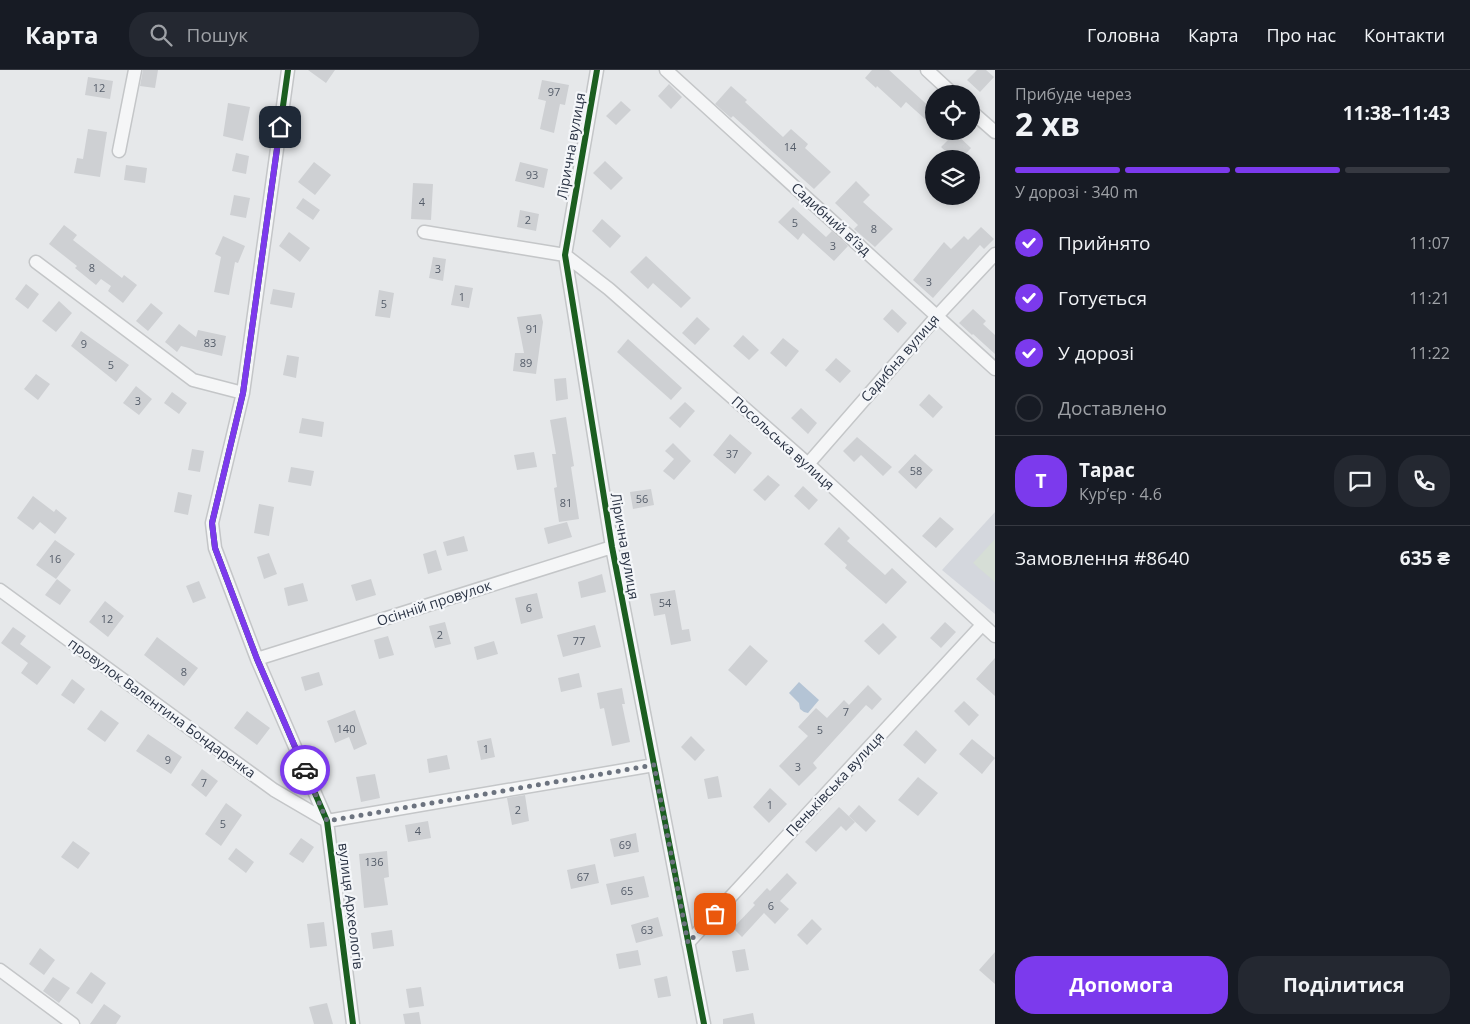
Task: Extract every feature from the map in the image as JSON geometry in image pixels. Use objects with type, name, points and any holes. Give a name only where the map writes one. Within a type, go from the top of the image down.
[{"type":"street","points":[[119,151],[135,70]]},
{"type":"street","name":"вулиця Археологів","points":[[288,70],[243,393],[212,523],[215,548],[257,659],[327,821],[353,1024]]},
{"type":"street","name":"Лірична вулиця","points":[[597,70],[566,255],[612,547],[704,1024]]},
{"type":"street","name":"Садибний в’їзд","points":[[666,70],[938,315],[995,369]]},
{"type":"street","points":[[927,70],[943,85]]},
{"type":"street","points":[[980,119],[995,132]]},
{"type":"street","points":[[424,232],[566,255]]},
{"type":"street","name":"Садибна вулиця","points":[[808,464],[938,315],[995,254]]},
{"type":"street","name":"Посольська вулиця","points":[[566,255],[609,289],[808,464],[995,636]]},
{"type":"street","points":[[36,262],[193,380],[243,393]]},
{"type":"street","name":"Осінній провулок","points":[[257,659],[612,547]]},
{"type":"street","name":"провулок Валентина Бондаренка","points":[[0,590],[274,790],[327,821]]},
{"type":"street","name":"Пеньківська вулиця","points":[[688,943],[982,625]]},
{"type":"street","points":[[327,821],[654,765]]},
{"type":"street","points":[[0,970],[73,1024]]},
{"type":"shaded area","points":[[995,512],[995,614],[942,570]]},
{"type":"shaded area","points":[[995,539],[995,582],[973,563]]},
{"type":"water","points":[[799,682],[819,700],[808,713],[800,709],[799,703],[789,693]]},
{"type":"building","points":[[143,70],[158,70],[155,88],[140,86]]},
{"type":"building","points":[[308,70],[335,70],[326,83]]},
{"type":"building","points":[[872,70],[889,70],[925,103],[925,119],[906,102],[901,108],[877,86],[876,88],[865,78]]},
{"type":"building","points":[[977,70],[986,70],[994,77],[980,92],[980,85],[972,85],[967,80]]},
{"type":"building","points":[[88,77],[113,81],[110,99],[85,95]]},
{"type":"building","points":[[542,80],[569,85],[565,105],[560,104],[554,133],[540,129],[546,101],[538,99]]},
{"type":"building","points":[[669,84],[682,97],[671,109],[658,96]]},
{"type":"building","points":[[731,86],[747,100],[745,102],[783,137],[791,129],[808,144],[805,148],[831,172],[814,189],[733,116],[731,118],[715,104]]},
{"type":"building","points":[[621,101],[631,110],[616,125],[606,116]]},
{"type":"building","points":[[228,103],[250,107],[243,141],[223,136]]},
{"type":"building","points":[[88,129],[107,132],[100,177],[74,173],[77,158],[83,159]]},
{"type":"building","points":[[948,140],[962,140],[971,148],[969,150],[944,150],[941,147]]},
{"type":"building","points":[[236,153],[249,156],[246,174],[232,171]]},
{"type":"building","points":[[605,161],[623,178],[611,190],[593,173]]},
{"type":"building","points":[[314,162],[331,175],[315,195],[298,182]]},
{"type":"building","points":[[520,162],[548,169],[544,188],[515,181]]},
{"type":"building","points":[[126,165],[147,168],[145,183],[124,180]]},
{"type":"building","points":[[856,181],[870,195],[863,202],[893,229],[875,247],[854,229],[858,225],[835,203]]},
{"type":"building","points":[[413,183],[433,184],[431,220],[411,219]]},
{"type":"building","points":[[234,195],[250,198],[246,218],[230,215]]},
{"type":"building","points":[[303,198],[320,210],[313,220],[296,208]]},
{"type":"building","points":[[793,207],[826,237],[832,231],[848,246],[834,261],[803,233],[798,240],[778,222]]},
{"type":"building","points":[[520,210],[539,214],[536,231],[517,227]]},
{"type":"building","points":[[602,219],[621,236],[610,248],[592,231]]},
{"type":"building","points":[[64,225],[77,235],[73,240],[122,278],[124,275],[137,285],[123,303],[108,291],[111,286],[101,279],[96,285],[75,268],[77,266],[49,244]]},
{"type":"building","points":[[981,227],[994,239],[984,249],[980,245],[933,298],[913,280],[944,242],[951,249],[964,236],[968,240]]},
{"type":"building","points":[[289,232],[310,248],[300,262],[279,246]]},
{"type":"building","points":[[223,236],[245,246],[238,263],[235,262],[229,295],[214,292],[221,257],[215,254]]},
{"type":"building","points":[[646,256],[691,298],[681,308],[653,283],[648,289],[630,272]]},
{"type":"building","points":[[433,257],[446,259],[443,281],[429,278]]},
{"type":"building","points":[[26,284],[39,294],[28,309],[15,299]]},
{"type":"building","points":[[455,285],[473,288],[469,308],[451,305]]},
{"type":"building","points":[[273,289],[295,293],[292,308],[270,304]]},
{"type":"building","points":[[379,290],[394,293],[390,318],[375,316]]},
{"type":"building","points":[[59,301],[72,313],[56,332],[42,321]]},
{"type":"building","points":[[151,303],[163,313],[148,331],[136,321]]},
{"type":"building","points":[[892,309],[907,323],[898,333],[883,319]]},
{"type":"building","points":[[973,309],[986,321],[983,324],[995,335],[995,354],[959,323]]},
{"type":"building","points":[[541,314],[543,322],[536,374],[513,371],[515,353],[524,353],[517,317]]},
{"type":"building","points":[[697,317],[710,329],[695,345],[682,333]]},
{"type":"building","points":[[179,324],[196,337],[198,330],[226,336],[222,356],[181,346],[177,352],[165,342]]},
{"type":"building","points":[[81,331],[129,365],[116,382],[71,346]]},
{"type":"building","points":[[743,335],[759,350],[749,360],[733,346]]},
{"type":"building","points":[[783,338],[799,351],[786,367],[770,353]]},
{"type":"building","points":[[628,339],[682,388],[671,400],[617,352]]},
{"type":"building","points":[[287,355],[299,357],[296,378],[283,375]]},
{"type":"building","points":[[836,358],[851,371],[840,383],[825,370]]},
{"type":"building","points":[[36,374],[50,384],[38,400],[24,389]]},
{"type":"building","points":[[566,378],[568,399],[556,401],[554,379]]},
{"type":"building","points":[[136,386],[152,399],[139,415],[123,403]]},
{"type":"building","points":[[172,392],[187,403],[179,414],[164,403]]},
{"type":"building","points":[[929,394],[943,407],[933,418],[919,405]]},
{"type":"building","points":[[685,402],[695,411],[680,428],[669,418]]},
{"type":"building","points":[[801,408],[817,423],[808,434],[791,418]]},
{"type":"building","points":[[566,417],[574,466],[571,467],[579,519],[559,522],[554,488],[557,487],[552,454],[556,454],[550,420]]},
{"type":"building","points":[[302,418],[324,422],[322,437],[299,433]]},
{"type":"building","points":[[730,434],[752,453],[735,474],[713,455]]},
{"type":"building","points":[[857,437],[892,467],[883,476],[861,455],[854,462],[843,451]]},
{"type":"building","points":[[673,443],[691,461],[674,480],[663,471],[674,459],[665,451]]},
{"type":"building","points":[[192,449],[204,451],[200,472],[188,470]]},
{"type":"building","points":[[534,452],[537,467],[517,470],[514,455]]},
{"type":"building","points":[[915,454],[933,470],[916,489],[898,472]]},
{"type":"building","points":[[291,467],[314,471],[311,486],[288,482]]},
{"type":"building","points":[[768,475],[780,485],[765,501],[753,490]]},
{"type":"building","points":[[803,486],[818,500],[809,510],[794,496]]},
{"type":"building","points":[[651,489],[654,505],[633,509],[630,492]]},
{"type":"building","points":[[178,492],[192,495],[188,515],[174,512]]},
{"type":"building","points":[[33,496],[54,512],[56,509],[67,518],[55,534],[40,522],[33,530],[17,518]]},
{"type":"building","points":[[259,504],[274,507],[269,536],[254,533]]},
{"type":"building","points":[[940,517],[954,529],[936,548],[922,536]]},
{"type":"building","points":[[567,522],[572,537],[548,544],[544,528]]},
{"type":"building","points":[[839,527],[850,538],[847,541],[885,575],[892,568],[907,582],[886,604],[845,568],[847,565],[824,544]]},
{"type":"building","points":[[464,536],[468,551],[447,556],[443,542]]},
{"type":"building","points":[[55,540],[75,554],[56,579],[36,565]]},
{"type":"building","points":[[436,550],[442,570],[428,574],[423,554]]},
{"type":"building","points":[[269,553],[277,574],[264,579],[257,557]]},
{"type":"building","points":[[602,574],[606,592],[581,598],[578,582]]},
{"type":"building","points":[[57,579],[71,590],[60,605],[45,595]]},
{"type":"building","points":[[371,579],[376,595],[356,601],[351,585]]},
{"type":"building","points":[[199,581],[206,598],[193,603],[186,586]]},
{"type":"building","points":[[303,583],[308,601],[288,606],[284,588]]},
{"type":"building","points":[[675,590],[682,630],[689,629],[691,641],[671,645],[665,614],[654,616],[650,594]]},
{"type":"building","points":[[537,593],[543,618],[521,624],[515,598]]},
{"type":"building","points":[[105,601],[124,616],[108,637],[89,622]]},
{"type":"building","points":[[445,622],[451,644],[435,648],[429,626]]},
{"type":"building","points":[[945,622],[956,632],[941,648],[930,638]]},
{"type":"building","points":[[883,623],[897,637],[879,655],[864,641]]},
{"type":"building","points":[[595,625],[601,647],[563,657],[557,635]]},
{"type":"building","points":[[13,627],[26,636],[20,644],[51,667],[37,685],[21,673],[28,663],[1,643]]},
{"type":"building","points":[[388,636],[394,655],[379,659],[374,640]]},
{"type":"building","points":[[157,637],[198,668],[184,686],[144,655]]},
{"type":"building","points":[[494,641],[498,654],[477,660],[474,647]]},
{"type":"building","points":[[750,645],[768,661],[746,686],[728,670]]},
{"type":"building","points":[[995,658],[995,696],[976,679]]},
{"type":"building","points":[[319,672],[323,685],[305,691],[301,677]]},
{"type":"building","points":[[579,673],[582,687],[561,692],[558,678]]},
{"type":"building","points":[[72,679],[85,689],[74,704],[61,695]]},
{"type":"building","points":[[868,685],[882,699],[872,710],[866,705],[813,763],[817,768],[799,786],[779,766],[808,736],[798,727],[816,708],[827,718],[844,700],[849,705]]},
{"type":"building","points":[[622,688],[625,704],[622,704],[630,742],[612,746],[604,708],[600,709],[597,693]]},
{"type":"building","points":[[964,701],[979,715],[969,726],[954,711]]},
{"type":"building","points":[[101,710],[119,723],[105,742],[87,729]]},
{"type":"building","points":[[355,710],[367,744],[354,750],[349,737],[335,743],[327,721]]},
{"type":"building","points":[[247,711],[270,728],[257,745],[234,728]]},
{"type":"building","points":[[916,730],[937,750],[925,764],[903,745]]},
{"type":"building","points":[[148,734],[182,757],[171,774],[136,751]]},
{"type":"building","points":[[691,736],[705,750],[695,761],[681,747]]},
{"type":"building","points":[[491,738],[495,757],[481,760],[477,741]]},
{"type":"building","points":[[972,739],[995,758],[982,774],[959,754]]},
{"type":"building","points":[[447,755],[450,769],[429,773],[427,759]]},
{"type":"building","points":[[202,769],[218,781],[206,797],[191,785]]},
{"type":"building","points":[[375,774],[380,798],[361,802],[356,777]]},
{"type":"building","points":[[718,776],[722,797],[708,799],[704,779]]},
{"type":"building","points":[[918,777],[938,793],[918,816],[898,800]]},
{"type":"building","points":[[770,788],[787,804],[769,823],[753,807]]},
{"type":"building","points":[[525,795],[529,821],[512,825],[507,798]]},
{"type":"building","points":[[226,803],[242,815],[221,846],[205,834]]},
{"type":"building","points":[[859,805],[876,821],[866,832],[849,816]]},
{"type":"building","points":[[839,807],[855,822],[846,831],[841,826],[816,852],[805,842]]},
{"type":"building","points":[[428,821],[431,838],[408,842],[405,825]]},
{"type":"building","points":[[636,833],[639,852],[614,857],[610,839]]},
{"type":"building","points":[[301,838],[314,847],[303,863],[289,854]]},
{"type":"building","points":[[73,841],[90,853],[78,869],[61,857]]},
{"type":"building","points":[[236,848],[254,862],[246,873],[228,859]]},
{"type":"building","points":[[387,851],[389,877],[384,878],[388,905],[364,908],[359,854]]},
{"type":"building","points":[[595,864],[599,883],[571,889],[567,870]]},
{"type":"building","points":[[787,873],[797,883],[780,901],[789,909],[775,924],[764,913],[742,937],[733,928],[755,905],[753,903],[767,888],[770,891]]},
{"type":"building","points":[[644,876],[649,897],[611,905],[606,884]]},
{"type":"building","points":[[658,917],[663,936],[636,943],[631,925]]},
{"type":"building","points":[[812,919],[822,929],[807,945],[797,935]]},
{"type":"building","points":[[324,922],[327,946],[310,948],[307,924]]},
{"type":"building","points":[[392,930],[394,946],[373,949],[371,933]]},
{"type":"building","points":[[40,948],[55,960],[44,975],[29,964]]},
{"type":"building","points":[[745,949],[749,970],[736,972],[732,951]]},
{"type":"building","points":[[638,950],[641,965],[619,969],[616,954]]},
{"type":"building","points":[[995,952],[995,984],[979,970]]},
{"type":"building","points":[[91,972],[106,983],[92,1004],[76,993]]},
{"type":"building","points":[[667,976],[671,996],[658,998],[654,979]]},
{"type":"building","points":[[53,977],[70,988],[59,1003],[43,991]]},
{"type":"building","points":[[421,987],[424,1006],[409,1008],[406,989]]},
{"type":"building","points":[[327,1003],[333,1024],[314,1024],[309,1007]]},
{"type":"building","points":[[104,1004],[121,1016],[116,1024],[90,1024]]},
{"type":"building","points":[[419,1012],[421,1024],[405,1024],[403,1014]]},
{"type":"building","points":[[753,1013],[755,1024],[723,1024],[723,1019]]},
{"type":"cycle path","points":[[288,70],[243,393],[212,523],[215,548],[257,659],[327,821],[353,1024]]},
{"type":"cycle path","points":[[597,70],[565,255],[612,547],[704,1024]]},
{"type":"way so far","points":[[305,770],[327,821],[654,765],[688,943],[715,914]]},
{"type":"route","points":[[280,127],[243,393],[212,523],[215,548],[257,659],[305,770]]}]
